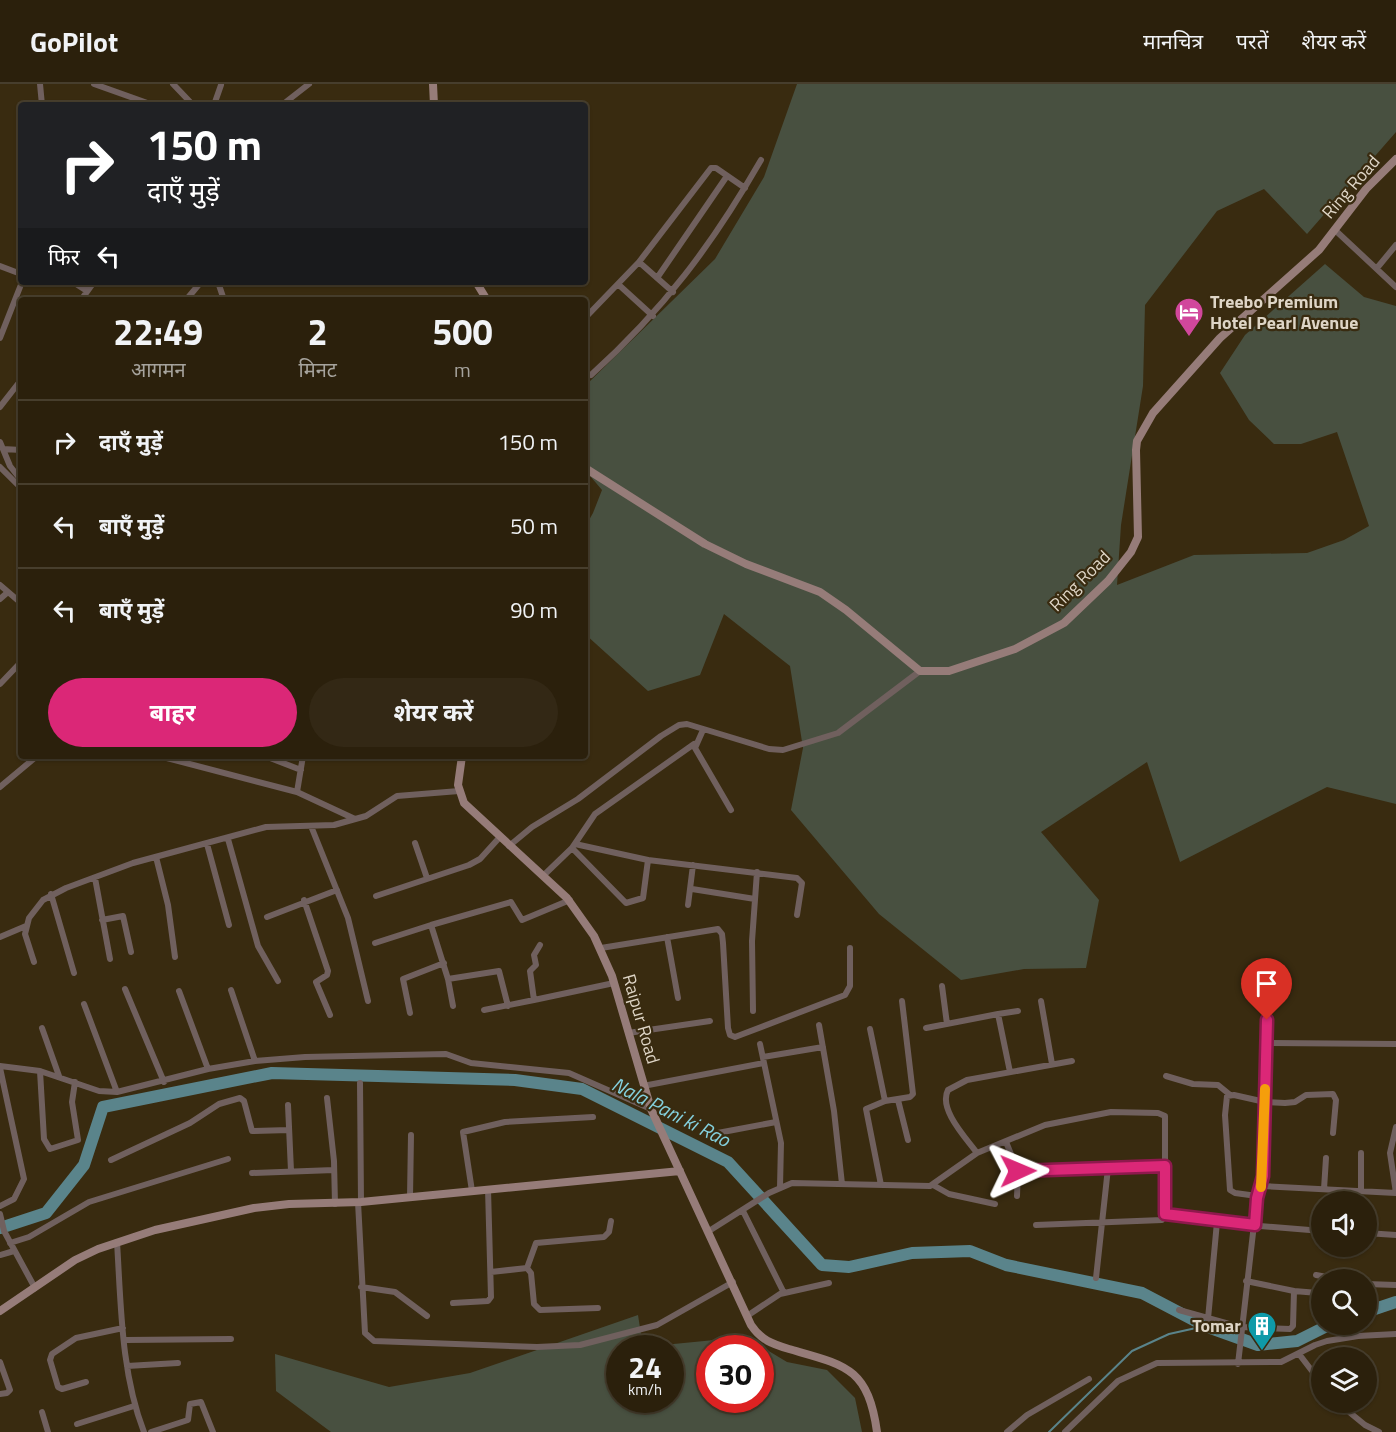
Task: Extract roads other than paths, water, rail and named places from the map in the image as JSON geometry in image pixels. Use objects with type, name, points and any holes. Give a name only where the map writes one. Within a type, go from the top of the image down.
[{"type":"street","points":[[40,84],[42,102]]},
{"type":"street","points":[[94,84],[145,102]]},
{"type":"street","points":[[173,84],[186,94],[191,102]]},
{"type":"street","points":[[286,102],[309,84]]},
{"type":"street","points":[[433,84],[434,102]]},
{"type":"street","points":[[215,102],[221,85]]},
{"type":"street","name":"Ring Road","points":[[920,671],[949,671],[1015,649],[1064,623],[1108,581],[1131,552],[1138,537],[1137,441],[1152,413],[1220,338],[1319,250],[1366,189],[1396,159]]},
{"type":"street","points":[[591,375],[653,316],[673,292],[709,245],[761,160]]},
{"type":"street","points":[[588,315],[639,262],[711,168],[745,188]]},
{"type":"street","points":[[657,278],[727,176]]},
{"type":"street","points":[[1335,230],[1396,287]]},
{"type":"street","points":[[1377,268],[1396,245]]},
{"type":"street","points":[[639,262],[673,292]]},
{"type":"street","points":[[0,266],[18,273]]},
{"type":"street","points":[[0,338],[10,319],[21,285]]},
{"type":"street","points":[[78,285],[87,291]]},
{"type":"street","points":[[83,297],[92,285]]},
{"type":"street","points":[[188,297],[198,285]]},
{"type":"street","points":[[619,285],[653,316]]},
{"type":"street","points":[[0,407],[18,384]]},
{"type":"street","points":[[2,446],[18,449]]},
{"type":"street","points":[[2,446],[10,466],[18,476]]},
{"type":"street","points":[[0,467],[18,485]]},
{"type":"street","points":[[509,846],[532,826],[578,800],[672,728],[687,724],[769,749],[783,750],[838,733],[920,671],[846,610],[820,592],[746,564],[705,544],[588,470]]},
{"type":"street","points":[[0,585],[18,600]]},
{"type":"street","points":[[0,599],[8,592]]},
{"type":"street","points":[[0,684],[18,665]]},
{"type":"street","points":[[544,875],[573,846],[599,810],[694,744],[702,730]]},
{"type":"street","points":[[694,744],[731,810]]},
{"type":"street","points":[[0,787],[33,759]]},
{"type":"street","points":[[170,759],[297,792],[356,820]]},
{"type":"street","points":[[273,759],[301,770]]},
{"type":"street","points":[[297,792],[303,759]]},
{"type":"street","points":[[0,937],[26,926],[36,908],[51,894],[156,857],[274,826],[311,826],[356,820],[398,796],[459,791],[462,759]]},
{"type":"street","name":"Raipur Road","points":[[459,791],[464,803],[499,838],[570,900],[601,948],[614,983],[652,1111],[757,1334],[768,1342],[836,1362],[856,1375],[870,1399],[877,1432]]},
{"type":"street","points":[[311,826],[354,940],[368,1001]]},
{"type":"street","points":[[376,896],[480,859],[499,838]]},
{"type":"street","points":[[228,839],[258,946],[278,981]]},
{"type":"street","points":[[415,843],[427,878]]},
{"type":"street","points":[[207,844],[229,925]]},
{"type":"street","points":[[573,846],[648,860],[757,872],[800,880],[797,915]]},
{"type":"street","points":[[573,846],[620,899],[628,903],[643,898],[648,860]]},
{"type":"street","points":[[156,857],[168,904],[176,957]]},
{"type":"street","points":[[688,905],[692,889],[693,865]]},
{"type":"street","points":[[753,1011],[757,872]]},
{"type":"street","points":[[95,878],[110,959]]},
{"type":"street","points":[[692,889],[755,899]]},
{"type":"street","points":[[267,917],[304,900],[337,890]]},
{"type":"street","points":[[51,894],[74,973]]},
{"type":"street","points":[[304,900],[328,971],[327,975],[316,982],[330,1015]]},
{"type":"street","points":[[375,943],[511,902],[522,920],[570,900]]},
{"type":"street","points":[[102,920],[123,916],[131,952]]},
{"type":"street","points":[[431,925],[444,963],[453,1006]]},
{"type":"street","points":[[26,926],[34,962]]},
{"type":"street","points":[[601,948],[710,928],[721,931],[726,1021],[728,1033],[735,1037],[845,995],[850,986],[850,948]]},
{"type":"street","points":[[667,937],[678,999]]},
{"type":"street","points":[[534,1000],[530,971],[536,965],[534,955],[540,945]]},
{"type":"street","points":[[410,1013],[403,980],[444,963]]},
{"type":"street","points":[[448,979],[501,971],[508,1006]]},
{"type":"street","points":[[484,1010],[614,983]]},
{"type":"street","points":[[942,986],[947,1024]]},
{"type":"street","points":[[125,989],[164,1082]]},
{"type":"street","points":[[231,990],[255,1061]]},
{"type":"street","points":[[179,991],[208,1069]]},
{"type":"street","points":[[881,1185],[866,1109],[885,1101],[910,1097],[913,1090],[902,1001]]},
{"type":"street","points":[[1041,1001],[1052,1064]]},
{"type":"street","points":[[84,1004],[117,1092]]},
{"type":"street","points":[[926,1028],[1018,1011]]},
{"type":"street","points":[[998,1014],[1010,1072]]},
{"type":"street","points":[[1238,1364],[1240,1329],[1257,1196],[1262,1185],[1267,1020]]},
{"type":"street","points":[[628,1033],[710,1022]]},
{"type":"street","points":[[819,1025],[834,1111],[842,1184]]},
{"type":"street","points":[[42,1028],[59,1076]]},
{"type":"street","points":[[870,1029],[885,1101]]},
{"type":"street","points":[[1266,1043],[1396,1044]]},
{"type":"street","points":[[760,1044],[782,1152],[780,1187]]},
{"type":"street","points":[[643,1086],[823,1047]]},
{"type":"street","points":[[0,1206],[14,1199],[24,1179],[0,1067],[40,1071],[106,1092],[117,1092],[164,1082],[208,1069],[255,1061],[305,1057],[446,1054],[477,1064],[568,1073],[652,1111]]},
{"type":"street","points":[[977,1153],[950,1112],[946,1093],[957,1083],[1072,1061]]},
{"type":"street","points":[[40,1071],[44,1139],[50,1149],[78,1140],[72,1102],[75,1082]]},
{"type":"street","points":[[1166,1076],[1193,1084],[1220,1086],[1229,1094],[1265,1102],[1294,1102],[1306,1095],[1333,1094],[1336,1100],[1333,1133]]},
{"type":"street","points":[[360,1083],[361,1287],[365,1333],[374,1341],[537,1347],[580,1345],[646,1329],[733,1282]]},
{"type":"street","points":[[1229,1094],[1225,1105],[1230,1190],[1235,1193],[1257,1196]]},
{"type":"street","points":[[111,1160],[190,1123],[219,1104],[233,1099],[240,1098],[243,1101],[249,1128],[252,1131],[289,1130]]},
{"type":"street","points":[[327,1098],[334,1170],[334,1204]]},
{"type":"street","points":[[898,1100],[908,1140]]},
{"type":"street","points":[[288,1105],[291,1172]]},
{"type":"street","points":[[933,1185],[977,1153],[1045,1125],[1100,1113],[1164,1114],[1167,1120],[1165,1214],[1161,1221],[1036,1225]]},
{"type":"street","points":[[472,1191],[463,1132],[505,1122],[593,1118]]},
{"type":"street","points":[[707,1135],[776,1122]]},
{"type":"street","points":[[1377,1192],[1396,1193],[1390,1153],[1396,1127]]},
{"type":"street","points":[[410,1197],[411,1135]]},
{"type":"street","points":[[1006,1142],[1018,1171],[1017,1196]]},
{"type":"street","points":[[1262,1185],[1361,1191],[1361,1153]]},
{"type":"street","points":[[1324,1189],[1326,1158]]},
{"type":"street","points":[[10,1243],[31,1236],[89,1202],[228,1159]]},
{"type":"street","points":[[1018,1171],[1165,1166]]},
{"type":"street","points":[[1096,1278],[1104,1223],[1108,1168]]},
{"type":"street","points":[[252,1173],[334,1170]]},
{"type":"street","points":[[0,1311],[75,1260],[117,1242],[155,1230],[254,1208],[289,1204],[360,1202],[680,1171]]},
{"type":"street","points":[[709,1231],[751,1206],[769,1192],[801,1182],[933,1185],[949,1194],[995,1204]]},
{"type":"street","points":[[453,1303],[489,1300],[491,1272],[488,1189]]},
{"type":"street","points":[[743,1210],[784,1293]]},
{"type":"street","points":[[1165,1214],[1217,1222],[1311,1230]]},
{"type":"street","points":[[0,1216],[3,1233],[35,1288]]},
{"type":"street","points":[[526,1268],[536,1243],[604,1237],[609,1232],[611,1221]]},
{"type":"street","points":[[1208,1319],[1217,1222]]},
{"type":"street","points":[[1377,1234],[1396,1235]]},
{"type":"street","points":[[117,1242],[127,1366],[134,1406],[144,1432]]},
{"type":"street","points":[[0,1255],[14,1251]]},
{"type":"street","points":[[491,1272],[526,1268]]},
{"type":"street","points":[[526,1268],[531,1273],[534,1304],[537,1308],[598,1308]]},
{"type":"street","points":[[1246,1281],[1311,1292]]},
{"type":"street","points":[[747,1316],[784,1293],[829,1283]]},
{"type":"street","points":[[1377,1284],[1396,1285]]},
{"type":"street","points":[[361,1287],[395,1292],[427,1316]]},
{"type":"street","points":[[1179,1310],[1240,1329],[1292,1328],[1294,1291]]},
{"type":"street","points":[[86,1382],[62,1389],[58,1387],[50,1360],[52,1354],[76,1338],[123,1328]]},
{"type":"street","points":[[1065,1432],[1112,1386],[1145,1366],[1165,1362],[1238,1364],[1281,1362],[1327,1341],[1358,1336],[1396,1334]]},
{"type":"street","points":[[126,1340],[231,1339]]},
{"type":"street","points":[[1299,1354],[1311,1370]]},
{"type":"street","points":[[0,1362],[10,1390],[7,1394],[0,1394]]},
{"type":"street","points":[[127,1366],[178,1364]]},
{"type":"street","points":[[1007,1432],[1036,1410],[1089,1379]]},
{"type":"street","points":[[151,1432],[188,1420],[190,1404],[201,1402],[206,1408],[213,1432]]},
{"type":"street","points":[[77,1424],[134,1406]]},
{"type":"street","points":[[42,1412],[48,1432]]},
{"type":"street","points":[[1350,1413],[1369,1430],[1379,1432]]},
{"type":"waterway","name":"Nala Pani ki Rao","points":[[0,1228],[46,1213],[84,1165],[103,1107],[272,1073],[515,1080],[582,1089],[728,1162],[822,1265],[849,1267],[912,1253],[970,1251],[1006,1265],[1142,1293],[1205,1326],[1258,1345],[1297,1341],[1311,1334]]},
{"type":"waterway","name":"Nala Pani ki Rao","points":[[1377,1308],[1396,1302]]},
{"type":"waterway","points":[[1049,1432],[1132,1351],[1169,1334],[1205,1326]]},
{"type":"place","name":"Treebo Premium Hotel Pearl Avenue","points":[[1189,338]]},
{"type":"place","name":"Tomar","points":[[1262,1352]]}]
